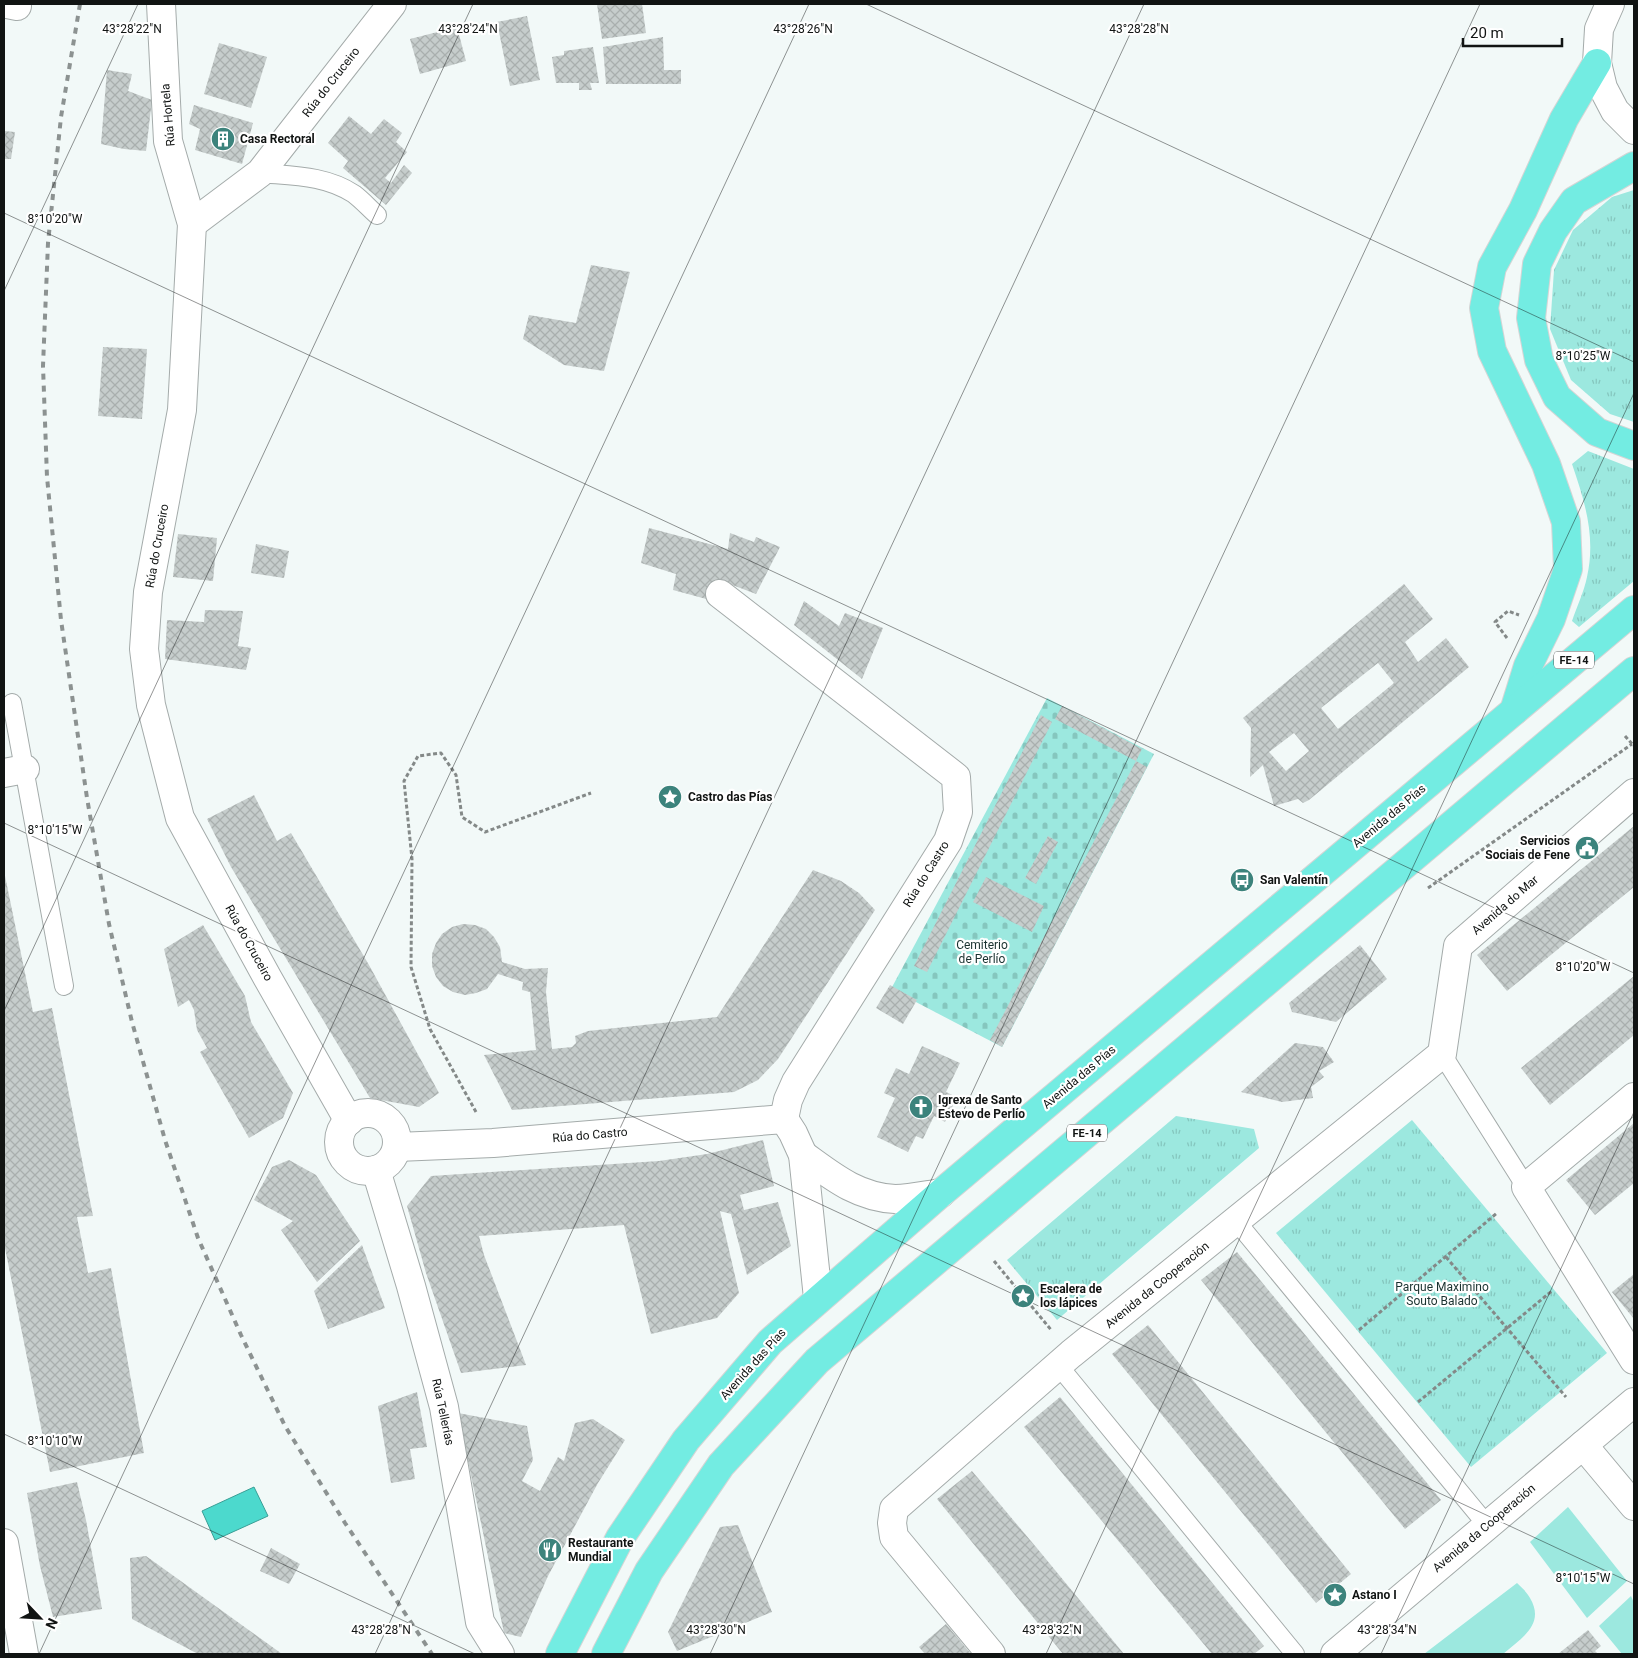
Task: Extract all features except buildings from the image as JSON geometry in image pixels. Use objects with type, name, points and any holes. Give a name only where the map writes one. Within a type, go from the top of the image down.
[{"type":"highway","points":[[1514,711],[1528,666],[1551,619],[1568,569],[1566,522],[1546,464],[1492,352],[1484,308],[1492,267],[1523,210],[1564,119],[1597,63]]},
{"type":"highway","points":[[1634,166],[1574,201],[1553,231],[1537,264],[1530,318],[1539,360],[1557,397],[1597,432],[1634,446]]},
{"type":"highway","name":"Avenida das Pías","points":[[560,1654],[620,1538],[686,1440],[770,1342],[818,1298],[941,1193],[1634,610]]},
{"type":"highway","name":"FE-14","points":[[606,1654],[650,1571],[721,1465],[817,1361],[1634,671]]},
{"type":"street","name":"Rúa Hortela","points":[[161,4],[168,141],[192,224]]},
{"type":"street","name":"Rúa do Cruceiro","points":[[349,1120],[267,977],[180,818],[151,705],[144,649],[148,592],[182,410],[192,224],[260,173],[392,4]]},
{"type":"street","points":[[1610,4],[1598,16],[1597,63],[1603,88],[1616,111],[1634,130]]},
{"type":"street","name":"Rúa do Castro","points":[[397,1147],[493,1143],[784,1119],[788,1100],[796,1082],[948,841],[958,812],[956,777],[720,594]]},
{"type":"street","name":"Avenida do Mar","points":[[1442,1054],[1458,946],[1634,792]]},
{"type":"street","name":"Avenida da Cooperación","points":[[991,1654],[894,1537],[892,1523],[894,1509],[1065,1360],[1442,1054]]},
{"type":"street","points":[[1634,1098],[1526,1187],[1634,1360]]},
{"type":"street","points":[[364,1114],[379,1116],[388,1121],[394,1129],[397,1147],[394,1156],[388,1163],[376,1170],[366,1171],[356,1169],[348,1163],[341,1153],[340,1138],[349,1120],[364,1114]]},
{"type":"street","points":[[784,1119],[803,1155],[818,1298]]},
{"type":"street","points":[[803,1155],[844,1185],[868,1194],[896,1199],[941,1193]]},
{"type":"street","name":"Rúa Tellerías","points":[[376,1170],[411,1286],[444,1407],[480,1622],[500,1654]]},
{"type":"street","name":"Avenida da Cooperación","points":[[1335,1654],[1634,1402]]},
{"type":"street","points":[[1583,1445],[1634,1506]]},
{"type":"street","points":[[4,1543],[24,1654]]},
{"type":"lane","points":[[260,173],[307,177],[331,182],[354,195],[377,215]]},
{"type":"lane","points":[[12,704],[14,771],[64,986]]},
{"type":"lane","points":[[1442,1054],[1526,1187]]},
{"type":"lane","points":[[1236,1221],[1487,1526]]},
{"type":"lane","points":[[1065,1360],[1296,1654]]},
{"type":"path","points":[[1509,641],[1495,622],[1508,611],[1520,615]]},
{"type":"path","points":[[1423,892],[1633,745],[1626,736]]},
{"type":"path","points":[[493,1143],[430,1029],[411,967],[412,859],[404,781],[418,756],[441,753],[456,775],[462,817],[485,832],[592,793]]},
{"type":"path","points":[[1353,1335],[1497,1213]]},
{"type":"path","points":[[1446,1258],[1566,1397]]},
{"type":"path","points":[[994,1262],[1065,1360]]},
{"type":"path","points":[[1412,1407],[1558,1286]]},
{"type":"green space","points":[[1634,190],[1634,422],[1610,414],[1571,380],[1550,329],[1554,270],[1573,230],[1612,197]]},
{"type":"green space","points":[[1588,451],[1634,469],[1634,581],[1579,627],[1572,621],[1586,583],[1590,534],[1585,506],[1572,464]]},
{"type":"green space","name":"Cemiterio de Perlío","points":[[1047,698],[1154,754],[1002,1047],[891,989]]},
{"type":"green space","points":[[1176,1116],[1254,1129],[1259,1148],[1057,1320],[1007,1260]]},
{"type":"green space","name":"Parque Maximino Souto Balado","points":[[1412,1120],[1607,1353],[1471,1467],[1276,1233]]},
{"type":"green space","points":[[1568,1507],[1627,1581],[1587,1618],[1530,1542]]},
{"type":"green space","points":[[1517,1583],[1530,1598],[1535,1616],[1529,1630],[1503,1654],[1424,1654]]},
{"type":"green space","points":[[1631,1596],[1634,1603],[1634,1654],[1622,1654],[1599,1626]]},
{"type":"shaded area","points":[[254,1487],[268,1516],[215,1540],[202,1511]]},
{"type":"railway","points":[[80,4],[61,117],[48,243],[43,366],[47,477],[61,620],[87,798],[109,924],[132,1022],[165,1140],[198,1238],[241,1335],[285,1426],[345,1523],[432,1654]]},
{"type":"place","name":"Casa Rectoral","points":[[223,139]]},
{"type":"place","name":"Castro das Pías","points":[[670,797]]},
{"type":"place","name":"Servicios Sociais de Fene","points":[[1587,848]]},
{"type":"place","name":"San Valentín","points":[[1242,880]]},
{"type":"place","name":"Igrexa de Santo Estevo de Perlío","points":[[921,1107]]},
{"type":"place","name":"Escalera de los lápices","points":[[1023,1296]]},
{"type":"place","name":"Restaurante Mundial","points":[[550,1550]]},
{"type":"place","name":"Astano I","points":[[1335,1595]]}]
